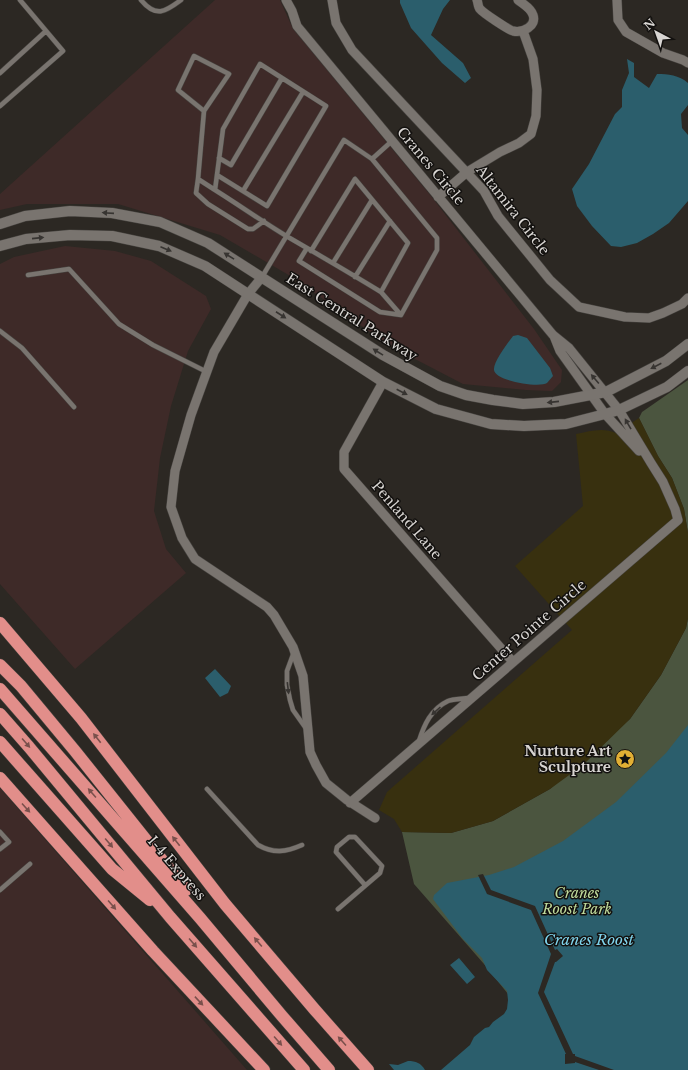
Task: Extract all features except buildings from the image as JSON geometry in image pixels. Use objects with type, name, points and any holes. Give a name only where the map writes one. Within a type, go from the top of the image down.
[{"type":"highway","points":[[0,623],[81,718],[225,904],[314,1010],[368,1070]]},
{"type":"highway","points":[[0,665],[21,686],[75,751],[185,888],[200,918]]},
{"type":"highway","name":"I-4 Express","points":[[0,689],[200,918],[329,1070]]},
{"type":"highway","points":[[0,714],[170,917],[304,1070]]},
{"type":"highway","points":[[0,742],[112,869],[170,917]]},
{"type":"highway","points":[[0,778],[152,952],[264,1070]]},
{"type":"main road","name":"East Central Parkway","points":[[0,224],[25,216],[70,211],[112,213],[160,222],[208,243],[383,355],[440,386],[466,395],[492,400],[523,404],[554,402],[606,392],[666,361],[688,344]]},
{"type":"main road","points":[[0,246],[26,239],[70,235],[112,236],[159,246],[205,266],[383,382],[436,409],[491,424],[524,426],[566,424],[605,414],[619,410],[667,386],[688,371]]},
{"type":"street","name":"Cranes Circle","points":[[286,0],[292,11],[297,26],[553,335],[569,348],[619,410]]},
{"type":"street","points":[[292,11],[296,0]]},
{"type":"street","name":"Altamira Circle","points":[[332,0],[336,23],[352,50],[484,191],[498,216],[550,280],[579,307],[625,317],[648,318],[682,304],[688,298]]},
{"type":"street","points":[[477,0],[480,9],[503,26],[513,31],[530,28],[534,22],[533,15],[529,9],[518,0]]},
{"type":"street","points":[[617,0],[618,20],[626,32],[663,53],[688,63]]},
{"type":"street","points":[[438,197],[467,172],[500,152],[519,143],[531,134],[536,116],[538,90],[533,59],[523,30]]},
{"type":"street","points":[[262,277],[248,294],[214,352],[191,415],[175,471],[171,507],[182,538],[195,559],[267,607],[274,615],[295,650],[303,676],[310,752],[326,783],[350,802],[374,818]]},
{"type":"street","name":"Cranes Circle","points":[[553,335],[560,351],[605,414]]},
{"type":"street","name":"Penland Lane","points":[[383,382],[344,452],[344,469],[512,662]]},
{"type":"street","name":"Center Pointe Circle","points":[[350,802],[678,520],[664,482],[650,463],[619,410]]},
{"type":"street","name":"Center Pointe Circle","points":[[605,414],[650,463]]},
{"type":"lane","points":[[0,106],[63,51],[20,0]]},
{"type":"lane","points":[[141,0],[147,7],[155,12],[162,12],[181,0]]},
{"type":"lane","points":[[0,73],[46,32]]},
{"type":"lane","points":[[204,111],[178,90],[194,56],[229,74],[204,111],[196,193],[208,204],[248,229],[252,229],[264,221]]},
{"type":"lane","points":[[215,190],[223,129],[260,64],[326,106],[266,206],[217,175]]},
{"type":"lane","points":[[219,158],[231,165],[282,78]]},
{"type":"lane","points":[[243,191],[303,92]]},
{"type":"lane","points":[[262,277],[344,140],[372,159],[437,238],[437,250],[401,315]]},
{"type":"lane","points":[[372,159],[392,141]]},
{"type":"lane","points":[[198,178],[286,236],[381,292],[401,315]]},
{"type":"lane","points":[[381,292],[408,243],[355,178],[309,249],[299,261],[380,312],[401,315]]},
{"type":"lane","points":[[333,263],[372,200]]},
{"type":"lane","points":[[355,277],[390,221]]},
{"type":"lane","points":[[28,275],[69,269],[119,324],[153,345],[207,372]]},
{"type":"lane","points":[[0,332],[22,348],[74,407]]},
{"type":"lane","points":[[295,650],[288,671],[288,692],[293,710],[308,730]]},
{"type":"lane","points":[[418,744],[424,725],[433,712],[448,701],[471,698]]},
{"type":"lane","points":[[207,789],[258,845],[268,850],[280,852],[289,851],[302,846]]},
{"type":"lane","points":[[0,832],[9,842],[0,849]]},
{"type":"lane","points":[[338,909],[380,872],[382,866],[355,837],[349,837],[337,847],[336,852],[365,885]]},
{"type":"lane","points":[[0,890],[30,864]]},
{"type":"shaded area","points":[[215,0],[280,0],[293,29],[431,196],[534,329],[562,370],[561,382],[552,391],[463,384],[390,346],[292,277],[220,235],[118,204],[27,204],[0,210],[0,194]]},
{"type":"shaded area","points":[[65,246],[115,251],[151,261],[206,296],[211,309],[188,351],[171,406],[160,458],[154,511],[166,549],[186,573],[75,669],[0,584],[0,264],[14,257]]},
{"type":"shaded area","points":[[0,788],[247,1070],[0,1070]]},
{"type":"green space","points":[[688,380],[688,533],[684,509],[672,478],[658,456],[639,418],[642,412]]},
{"type":"green space","name":"Cranes Roost","points":[[688,618],[688,1070],[508,994],[484,964],[414,884],[402,832],[451,833],[493,821],[550,789],[630,719],[661,675],[686,628]]},
{"type":"sand","points":[[639,418],[658,456],[672,478],[684,509],[688,533],[688,618],[686,628],[661,675],[630,719],[583,765],[550,789],[493,821],[451,833],[402,832],[394,819],[379,810],[387,792],[572,630],[515,566],[583,506],[576,434],[601,430],[616,433]]},
{"type":"water","points":[[400,0],[450,0],[443,9],[431,35],[463,63],[471,78],[465,83],[442,63],[411,28]]},
{"type":"water","points":[[627,59],[634,63],[634,77],[649,88],[657,74],[665,74],[681,78],[688,83],[688,105],[681,114],[682,128],[688,135],[688,201],[669,223],[653,234],[637,243],[621,247],[611,246],[592,226],[577,206],[572,189],[589,164],[615,114],[622,107],[622,90],[629,73]]},
{"type":"water","points":[[518,335],[527,338],[550,368],[553,376],[547,383],[535,385],[527,384],[509,380],[496,374],[494,367],[498,358],[513,336]]},
{"type":"water","points":[[215,669],[231,686],[228,693],[220,697],[205,678]]},
{"type":"water","name":"Cranes Roost","points":[[688,725],[688,1070],[441,1070],[470,1045],[474,1037],[504,1014],[507,1009],[508,1000],[507,991],[487,970],[482,958],[463,939],[433,899],[434,895],[447,883],[489,875],[514,867],[563,841],[616,802],[666,753]]},
{"type":"water","points":[[459,958],[475,977],[467,984],[450,965]]},
{"type":"water","points":[[408,1061],[418,1063],[425,1070],[394,1070],[389,1064],[398,1065]]},
{"type":"pier","points":[[483,874],[491,890],[535,906],[555,950],[557,949],[563,956],[555,962],[544,992],[573,1054],[614,1070],[599,1070],[575,1062],[565,1064],[566,1054],[538,993],[551,954],[531,910],[487,894],[478,875]]},
{"type":"place","name":"Nurture Art Sculpture","points":[[625,759]]},
{"type":"park label","name":"Cranes Roost Park","points":[[577,902]]}]
